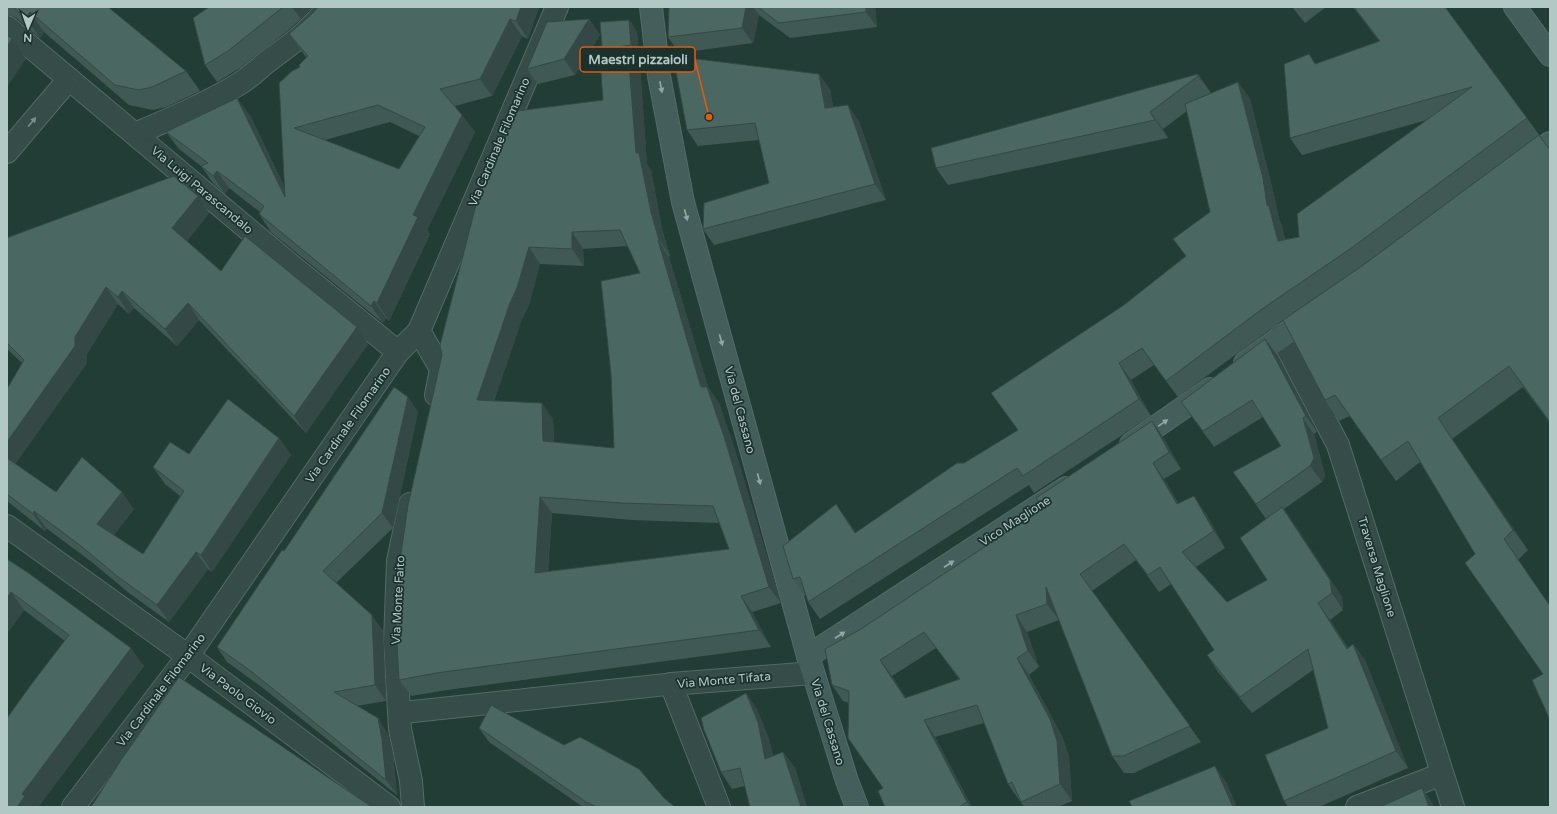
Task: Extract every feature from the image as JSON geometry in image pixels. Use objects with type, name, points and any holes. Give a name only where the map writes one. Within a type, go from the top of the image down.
[{"type":"main road","name":"Via del Cassano","points":[[650,7],[659,76],[682,202],[810,665],[847,781],[857,807]]},
{"type":"main road","points":[[1515,7],[1550,55]]},
{"type":"main road","points":[[1504,176],[1550,143]]},
{"type":"main road","points":[[1115,455],[1192,403],[1281,336],[1331,301]]},
{"type":"main road","name":"Vico Maglione","points":[[810,665],[1083,476]]},
{"type":"street","points":[[135,134],[202,104],[241,84],[293,43],[319,20],[328,7]]},
{"type":"street","name":"Via Cardinale Filomarino","points":[[73,807],[188,656],[398,352],[419,331],[556,7]]},
{"type":"street","name":"Via Luigi Parascandalo","points":[[7,27],[292,266],[398,352]]},
{"type":"street","points":[[7,152],[69,79]]},
{"type":"street","points":[[419,331],[441,369],[431,415]]},
{"type":"street","name":"Traversa Maglione","points":[[1281,336],[1338,445],[1453,807]]},
{"type":"street","name":"Via Monte Faito","points":[[413,807],[411,781],[400,729],[395,642],[398,561],[415,484]]},
{"type":"street","name":"Via Paolo Giovio","points":[[7,526],[188,656],[388,807]]},
{"type":"street","name":"Via Monte Tifata","points":[[719,807],[671,684],[810,665]]},
{"type":"street","points":[[400,713],[671,684]]},
{"type":"street","points":[[1357,807],[1442,774]]},
{"type":"building","points":[[13,7],[108,7],[186,71],[152,87],[139,90],[115,85],[30,12],[26,18]]},
{"type":"building","points":[[209,7],[283,7],[228,51],[205,65],[193,18]]},
{"type":"building","points":[[318,7],[521,7],[516,21],[510,19],[480,79],[440,89],[462,115],[413,215],[418,217],[377,303],[374,301],[371,306],[259,214],[264,206],[217,171],[213,176],[201,166],[208,163],[166,132],[237,98],[285,197],[279,83],[292,71],[300,67],[299,65],[308,56],[289,34]],"holes":[[[378,105],[425,127],[399,169],[294,128]]]},
{"type":"building","points":[[669,7],[746,7],[742,28],[668,37]]},
{"type":"building","points":[[758,7],[866,7],[866,12],[779,23]]},
{"type":"building","points":[[1354,7],[1445,7],[1527,118],[1350,249],[1262,309],[1166,381],[1142,348],[1119,363],[1139,399],[1023,476],[1017,468],[808,602],[800,577],[793,579],[783,546],[836,504],[855,533],[957,463],[964,463],[1018,430],[991,393],[1124,305],[1186,256],[1173,239],[1210,212],[1185,104],[1238,82],[1263,178],[1267,205],[1269,206],[1278,241],[1299,237],[1297,214],[1472,87],[1290,138],[1284,64],[1309,54],[1315,64],[1380,41]]},
{"type":"building","points":[[589,19],[564,59],[527,69],[547,22]]},
{"type":"building","points":[[629,20],[631,45],[611,48],[602,47],[600,22]]},
{"type":"building","points":[[7,35],[12,39],[7,46]]},
{"type":"building","points":[[599,46],[628,50],[636,153],[639,153],[658,240],[701,387],[707,387],[724,436],[769,587],[741,596],[759,630],[436,673],[399,680],[396,625],[398,574],[408,505],[442,355],[440,345],[477,201],[517,111],[603,100]],"holes":[[[620,230],[640,273],[601,281],[611,374],[614,448],[543,441],[542,403],[477,400],[510,303],[517,288],[529,247],[572,249],[572,232]],[[540,497],[621,503],[713,506],[729,549],[535,573]]]},
{"type":"building","points":[[673,56],[819,74],[825,108],[848,105],[875,184],[703,229],[704,203],[769,183],[755,123],[687,130]]},
{"type":"building","points":[[1198,74],[1198,76],[1150,112],[1155,120],[936,168],[931,148]]},
{"type":"building","points":[[1539,135],[1550,150],[1550,422],[1509,366],[1438,418],[1513,530],[1504,539],[1550,606],[1550,720],[1532,680],[1543,674],[1465,563],[1475,554],[1408,441],[1381,460],[1335,395],[1325,400],[1283,320],[1362,266]]},
{"type":"building","points":[[174,176],[198,196],[172,228],[221,271],[245,236],[357,327],[294,416],[188,303],[165,329],[122,291],[118,297],[106,287],[75,337],[75,346],[7,442],[7,389],[24,360],[7,343],[7,238]]},
{"type":"building","points":[[1265,339],[1306,416],[1303,418],[1314,458],[1310,466],[1256,504],[1233,472],[1281,446],[1252,400],[1203,431],[1181,402]]},
{"type":"building","points":[[394,387],[408,397],[382,513],[323,571],[372,615],[375,685],[334,692],[378,718],[382,739],[386,780],[252,672],[217,647],[282,550],[284,551]]},
{"type":"building","points":[[228,399],[279,438],[201,555],[196,552],[157,605],[117,576],[81,546],[34,511],[33,514],[7,494],[7,458],[56,492],[82,457],[122,492],[97,524],[143,554],[184,491],[153,467],[170,442],[189,454]]},
{"type":"building","points":[[1152,421],[1169,452],[1153,463],[1177,504],[1194,496],[1214,531],[1182,552],[1227,602],[1267,580],[1240,538],[1282,507],[1330,580],[1332,593],[1318,603],[1347,649],[1353,644],[1396,751],[1284,801],[1265,755],[1328,728],[1308,649],[1240,697],[1207,655],[1214,650],[1160,567],[1148,575],[1124,544],[1080,574],[1190,726],[1123,756],[1112,756],[1046,587],[1047,604],[1016,615],[1028,651],[1017,658],[1050,719],[1057,741],[1060,784],[1021,802],[1012,782],[1008,784],[977,705],[924,720],[967,802],[959,807],[885,807],[878,791],[883,788],[848,738],[849,691],[832,685],[825,649],[861,629],[1043,508],[1036,498]],"holes":[[[924,632],[960,679],[905,698],[880,660]]]},
{"type":"building","points":[[7,559],[131,648],[22,794],[25,796],[17,807],[7,807],[7,718],[69,635],[11,592],[7,598]]},
{"type":"building","points":[[179,677],[372,807],[91,807],[121,760]]},
{"type":"building","points":[[746,693],[758,722],[765,759],[783,752],[801,807],[750,807],[740,768],[721,772],[704,730],[701,718]]},
{"type":"building","points":[[491,705],[564,745],[580,737],[639,769],[664,798],[675,807],[597,807],[586,802],[479,728]]},
{"type":"building","points":[[1215,766],[1233,807],[1132,807],[1129,801]]},
{"type":"building","points":[[1422,788],[1429,807],[1380,807]]},
{"type":"place","name":"Maestri pizzaioli","points":[[709,117]]}]
